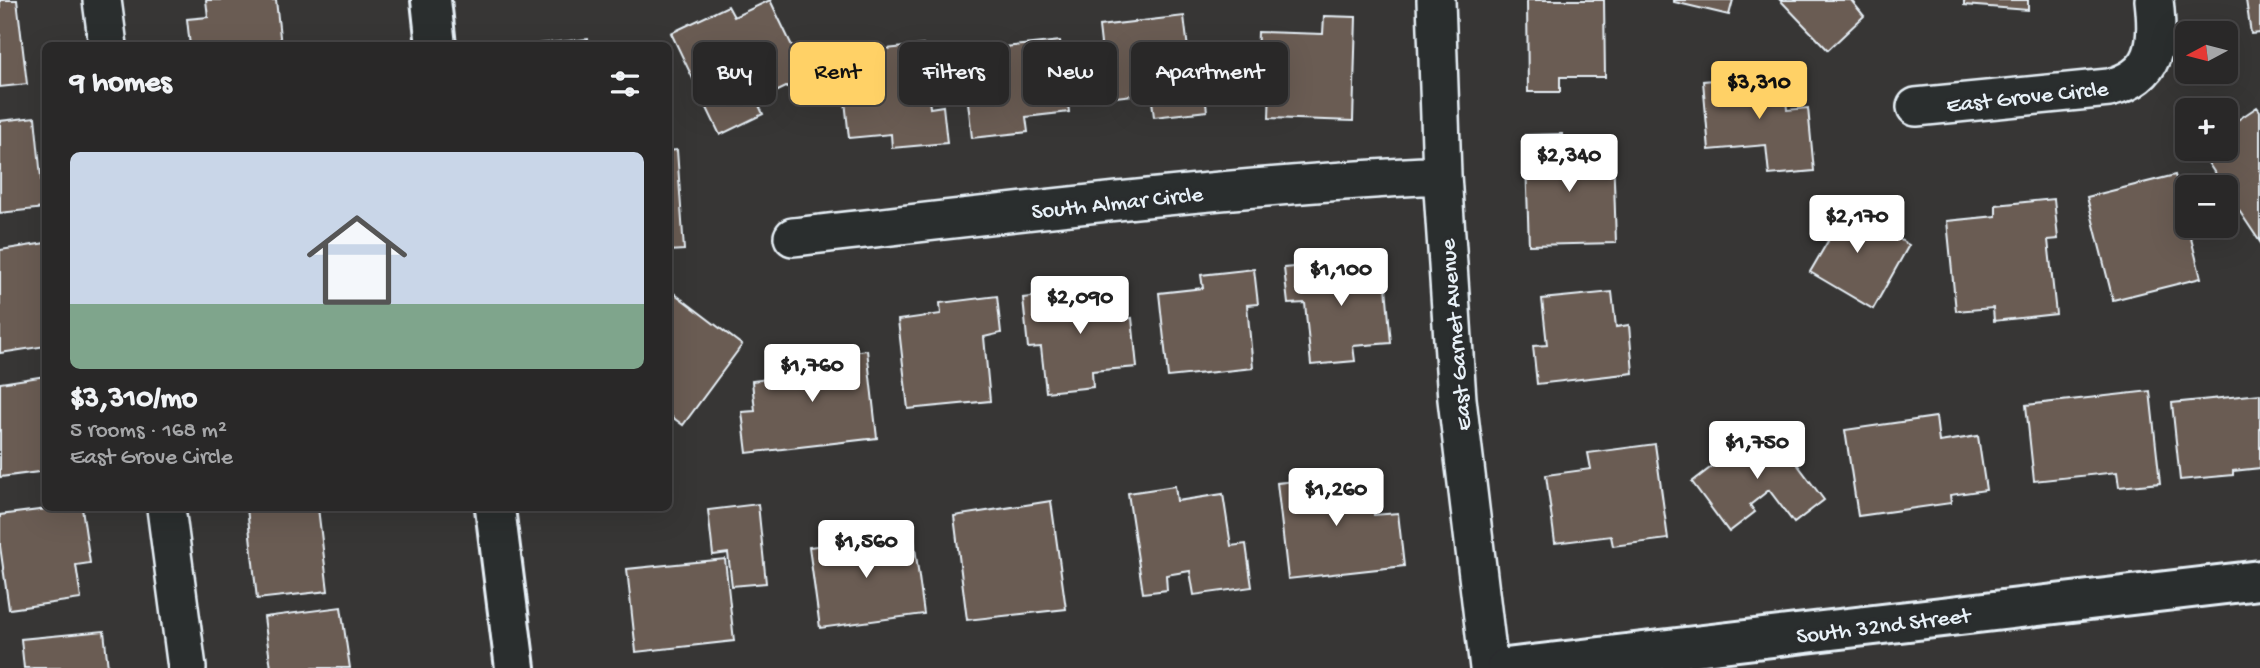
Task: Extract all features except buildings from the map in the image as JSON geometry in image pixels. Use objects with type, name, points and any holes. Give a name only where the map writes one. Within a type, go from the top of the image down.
[{"type":"street","points":[[102,0],[107,42]]},
{"type":"street","points":[[431,0],[436,42]]},
{"type":"street","name":"East Garnet Avenue","points":[[1436,0],[1442,175],[1457,398],[1489,668]]},
{"type":"street","name":"East Grove Circle","points":[[1916,107],[2109,88],[2124,84],[2138,75],[2149,63],[2155,48],[2154,0]]},
{"type":"street","name":"South Almar Circle","points":[[793,237],[1183,193],[1324,181],[1442,175]]},
{"type":"street","points":[[166,511],[187,668]]},
{"type":"street","points":[[495,511],[515,668]]},
{"type":"street","name":"South 32nd Street","points":[[1506,668],[2260,580]]}]
